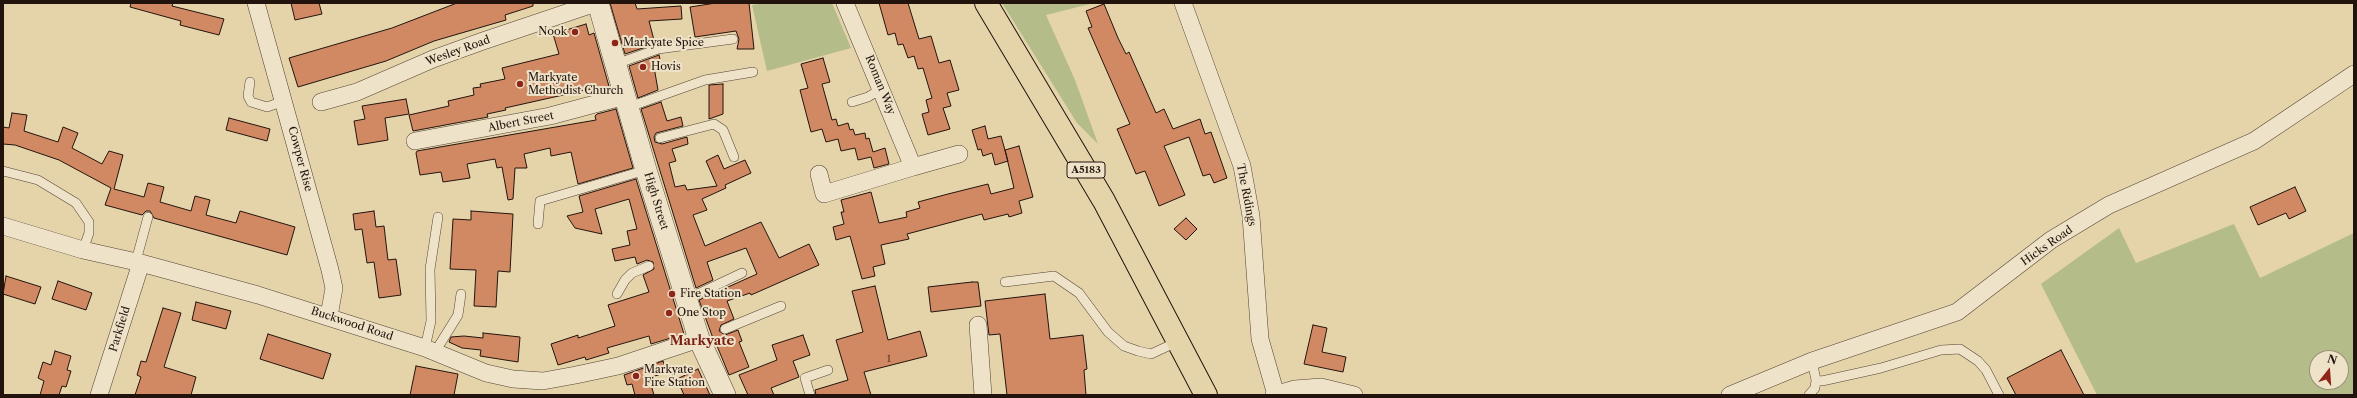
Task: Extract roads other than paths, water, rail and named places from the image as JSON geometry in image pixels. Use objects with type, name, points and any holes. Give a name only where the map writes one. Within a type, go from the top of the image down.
[{"type":"main road","name":"A5183","points":[[986,3],[1025,66],[1104,201],[1179,341],[1206,395]]},
{"type":"street","name":"Cowper Rise","points":[[256,3],[330,270],[334,288],[329,316]]},
{"type":"street","name":"High Street","points":[[597,3],[627,102],[643,143],[646,170],[668,260],[705,337],[725,395]]},
{"type":"street","name":"Wesley Road","points":[[321,102],[357,92],[433,59],[597,3]]},
{"type":"street","name":"Roman Way","points":[[845,3],[913,167]]},
{"type":"street","name":"The Ridings","points":[[1183,3],[1242,166],[1251,216],[1260,339],[1275,395]]},
{"type":"street","name":"Hicks Road","points":[[1730,395],[1812,361],[1957,312],[2051,240],[2109,205],[2254,141],[2354,74]]},
{"type":"street","name":"Albert Street","points":[[415,141],[627,102]]},
{"type":"street","points":[[819,174],[824,194],[959,154]]},
{"type":"street","name":"Buckwood Road","points":[[3,226],[83,250],[138,262],[329,316],[430,350],[486,373],[513,379],[543,381],[618,366],[705,337]]},
{"type":"street","name":"Parkfield","points":[[99,395],[138,262]]},
{"type":"street","points":[[978,325],[983,395]]},
{"type":"street","points":[[1275,395],[1320,387],[1354,395]]},
{"type":"lane","points":[[616,64],[658,49],[733,39]]},
{"type":"lane","points":[[627,102],[705,80],[753,72]]},
{"type":"lane","points":[[250,82],[248,96],[251,102],[267,106],[284,101]]},
{"type":"lane","points":[[852,102],[868,97],[881,89]]},
{"type":"lane","points":[[660,138],[714,124],[723,130],[734,157]]},
{"type":"lane","points":[[3,170],[38,180],[76,203],[89,222],[89,233],[83,250]]},
{"type":"lane","points":[[538,224],[540,201],[646,170]]},
{"type":"lane","points":[[138,262],[148,217]]},
{"type":"lane","points":[[430,350],[430,269],[438,217]]},
{"type":"lane","points":[[617,294],[625,280],[632,273],[649,266]]},
{"type":"lane","points":[[687,299],[742,273]]},
{"type":"lane","points":[[1005,282],[1054,276],[1079,293],[1108,332],[1118,341],[1124,346],[1138,351],[1151,354],[1179,341]]},
{"type":"lane","points":[[430,350],[458,315],[461,294]]},
{"type":"lane","points":[[725,329],[781,306]]},
{"type":"lane","points":[[1816,380],[1833,379],[1952,348],[1960,349],[1978,361],[1986,370],[1999,395]]},
{"type":"lane","points":[[1809,395],[1815,388],[1816,380],[1812,361]]},
{"type":"lane","points":[[810,395],[805,378],[828,370]]},
{"type":"place","name":"Nook","points":[[575,32]]},
{"type":"place","name":"Markyate Spice","points":[[615,43]]},
{"type":"place","name":"Hovis","points":[[643,67]]},
{"type":"place","name":"Markyate Methodist Church","points":[[520,84]]},
{"type":"place","name":"Fire Station","points":[[672,294]]},
{"type":"place","name":"One Stop","points":[[669,313]]},
{"type":"place","name":"Markyate Fire Station","points":[[636,376]]},
{"type":"district","name":"Markyate","points":[[702,341]]}]
